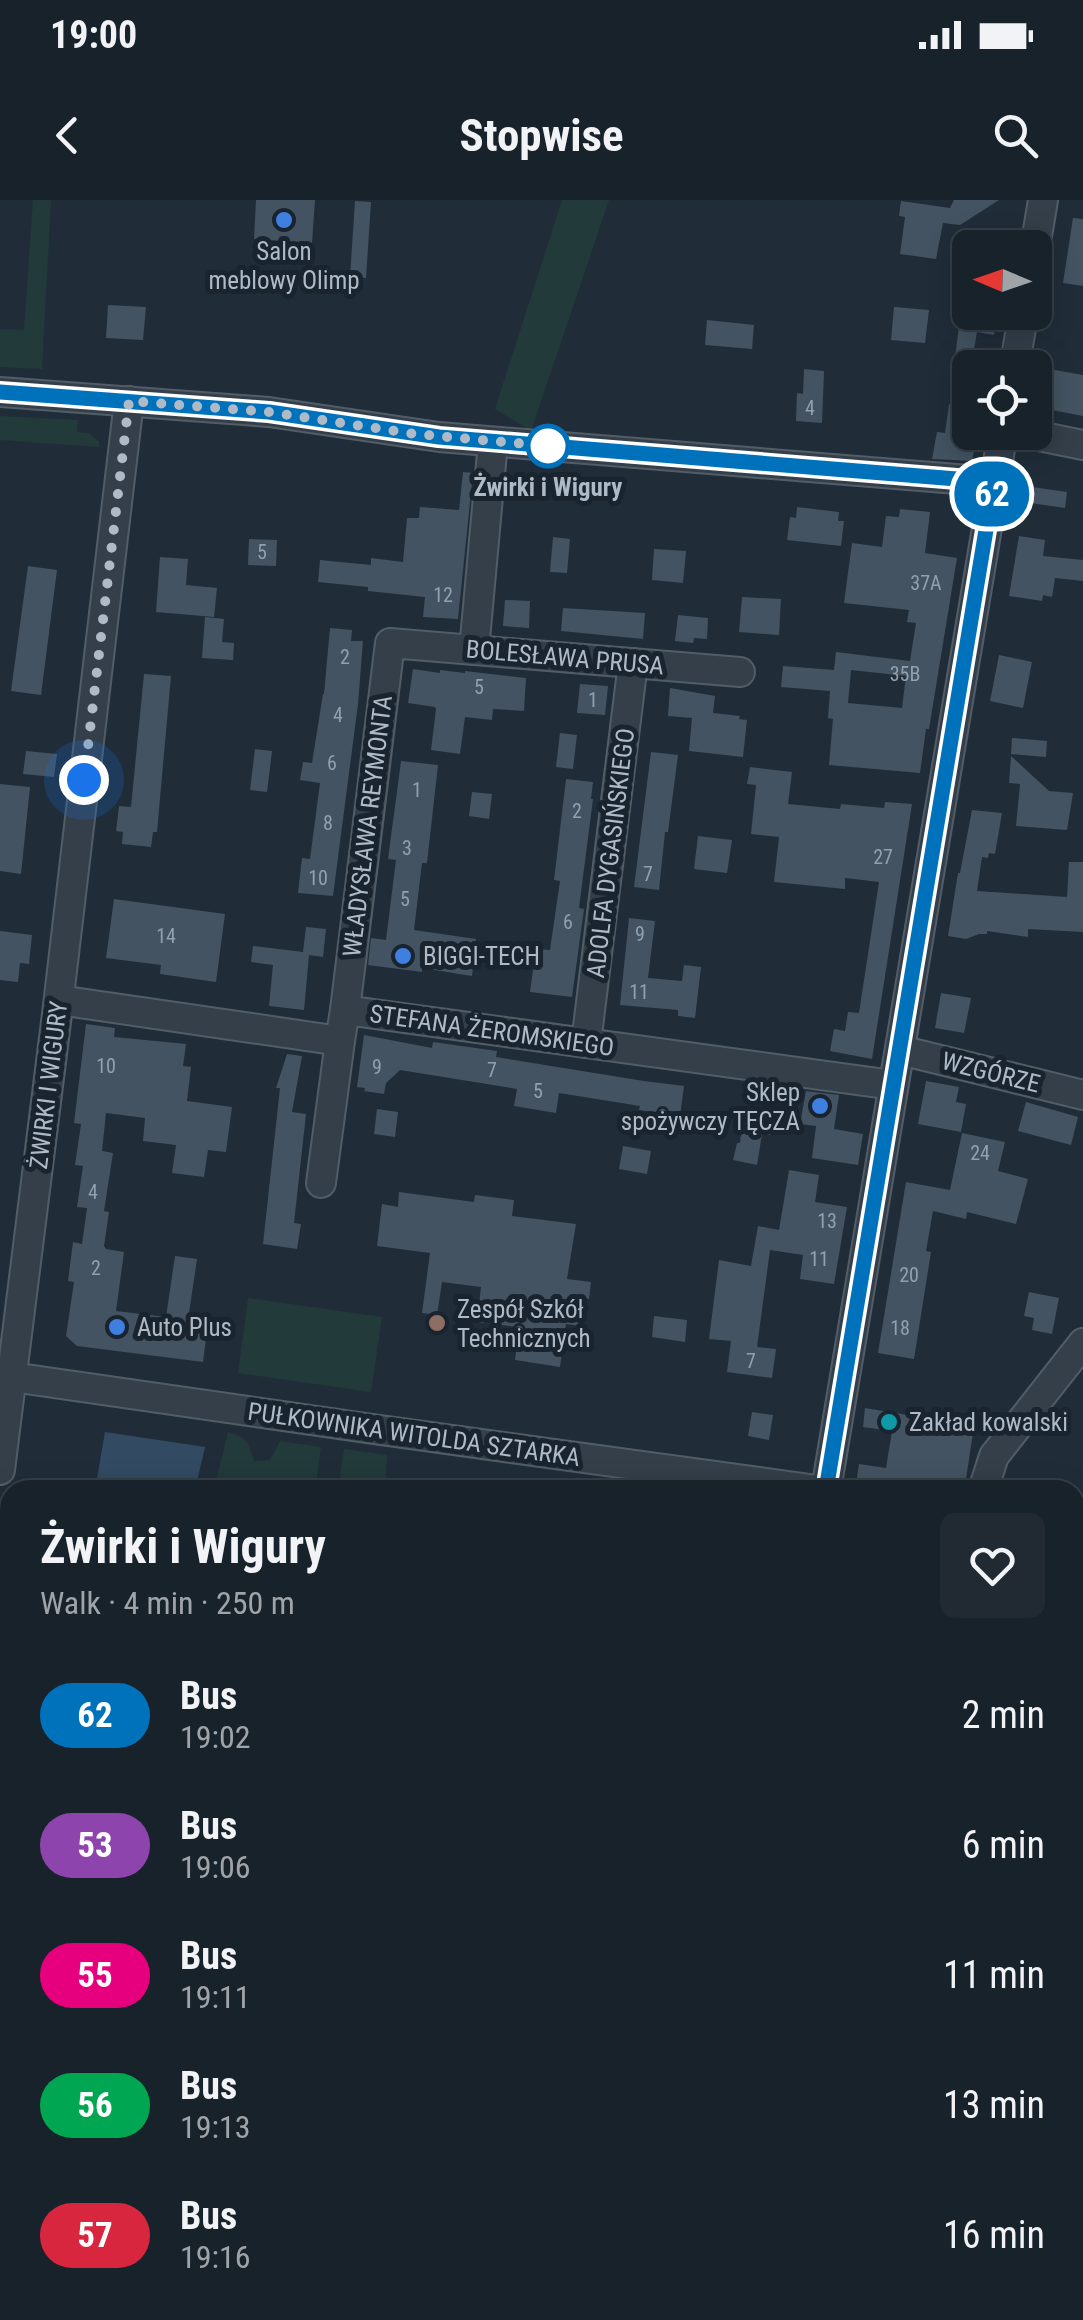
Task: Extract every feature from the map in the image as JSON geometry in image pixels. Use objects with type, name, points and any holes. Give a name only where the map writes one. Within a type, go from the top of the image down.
[{"type":"street","points":[[1038,230],[1043,200]]},
{"type":"street","points":[[0,392],[269,412],[390,432],[493,442],[994,482]]},
{"type":"street","name":"ŻWIRKI I WIGURY","points":[[0,1470],[129,401]]},
{"type":"street","points":[[1052,439],[1083,445]]},
{"type":"street","points":[[474,650],[493,442]]},
{"type":"street","points":[[828,1480],[1000,450]]},
{"type":"street","name":"BOLESŁAWA PRUSA","points":[[390,643],[740,672]]},
{"type":"street","name":"WŁADYSŁAWA REYMONTA","points":[[344,1010],[390,643]]},
{"type":"street","name":"ADOLFA DYGASIŃSKIEGO","points":[[586,1043],[633,663]]},
{"type":"street","name":"STEFANA ŻEROMSKIEGO","points":[[59,1000],[340,1041],[344,1010],[893,1085]]},
{"type":"street","points":[[321,1183],[340,1041]]},
{"type":"street","name":"WZGÓRZE","points":[[900,1050],[1083,1095]]},
{"type":"street","points":[[986,1480],[994,1456],[1083,1343]]},
{"type":"street","name":"PUŁKOWNIKA WITOLDA SZTARKA","points":[[12,1377],[743,1480]]},
{"type":"green space","points":[[33,200],[51,200],[42,369],[0,367],[0,329],[24,330]]},
{"type":"green space","points":[[562,200],[609,200],[531,431],[495,409]]},
{"type":"green space","points":[[0,416],[78,420],[77,432],[89,433],[99,447],[0,440]]},
{"type":"green space","points":[[248,1298],[382,1317],[371,1392],[238,1373]]},
{"type":"green space","points":[[228,1432],[246,1441],[254,1461],[270,1460],[280,1441],[321,1447],[316,1480],[216,1480]]},
{"type":"green space","points":[[344,1449],[387,1455],[386,1477],[390,1480],[339,1480]]},
{"type":"water","points":[[105,1432],[205,1447],[197,1480],[97,1480]]},
{"type":"building","name":"Salon meblowy Olimp","points":[[256,200],[315,200],[312,243],[254,239]]},
{"type":"building","points":[[954,200],[999,200],[960,225],[943,223],[936,259],[900,254],[905,217],[899,216],[901,201],[950,208]]},
{"type":"building","points":[[355,201],[371,202],[366,278],[350,277]]},
{"type":"building","points":[[1073,218],[1083,219],[1083,286],[1063,283]]},
{"type":"building","points":[[108,305],[146,307],[143,340],[106,338]]},
{"type":"building","points":[[894,307],[929,310],[925,343],[891,340]]},
{"type":"building","points":[[707,320],[754,325],[752,349],[705,345]]},
{"type":"building","points":[[959,330],[995,330],[994,335],[977,332],[974,350],[956,350]]},
{"type":"building","points":[[804,369],[824,371],[822,423],[796,421],[797,393],[803,394]]},
{"type":"building","points":[[1052,370],[1083,375],[1083,416],[1052,410]]},
{"type":"building","points":[[949,404],[952,404],[952,450],[974,450],[972,461],[932,459],[937,432],[945,433]]},
{"type":"building","points":[[463,472],[473,473],[458,619],[423,617],[425,597],[318,582],[320,560],[371,565],[371,558],[403,562],[407,518],[419,518],[420,507],[459,510]]},
{"type":"building","points":[[1025,486],[1067,492],[1065,508],[1023,502]]},
{"type":"building","points":[[797,507],[839,512],[838,521],[844,521],[841,546],[787,540],[790,517],[796,518]]},
{"type":"building","points":[[900,509],[930,512],[925,553],[957,558],[920,773],[829,765],[833,719],[828,718],[830,691],[781,687],[783,666],[834,670],[836,652],[910,661],[916,623],[907,622],[909,610],[844,603],[852,543],[882,547],[886,516],[899,517]],"holes":[[[851,670],[906,676],[902,708],[848,703]]]},
{"type":"building","points":[[1019,536],[1045,540],[1043,556],[1083,560],[1083,581],[1055,578],[1052,597],[1043,595],[1042,601],[1009,596]]},
{"type":"building","points":[[553,537],[570,539],[567,573],[550,572]]},
{"type":"building","points":[[249,539],[277,540],[276,566],[248,565]]},
{"type":"building","points":[[654,549],[686,551],[683,583],[652,580]]},
{"type":"building","points":[[160,557],[188,559],[186,585],[217,588],[214,617],[156,612]]},
{"type":"building","points":[[28,566],[57,570],[41,695],[11,691]]},
{"type":"building","points":[[742,597],[781,599],[779,635],[739,632]]},
{"type":"building","points":[[505,600],[530,601],[529,628],[503,626]]},
{"type":"building","points":[[563,608],[645,613],[643,639],[561,631]]},
{"type":"building","points":[[678,615],[708,618],[707,639],[694,638],[693,643],[675,641]]},
{"type":"building","points":[[205,617],[224,619],[222,642],[234,643],[233,660],[202,658]]},
{"type":"building","points":[[330,628],[352,630],[351,641],[363,641],[333,896],[298,893],[302,858],[310,859],[320,783],[300,780],[303,762],[312,763]]},
{"type":"building","points":[[999,655],[1032,662],[1023,708],[990,701]]},
{"type":"building","points":[[413,669],[526,678],[524,711],[493,709],[492,720],[465,717],[460,754],[431,750],[436,709],[408,703]]},
{"type":"building","points":[[144,674],[171,676],[157,832],[153,832],[151,847],[122,844],[123,832],[116,831],[119,806],[131,807]]},
{"type":"building","points":[[580,684],[608,686],[605,715],[577,713]]},
{"type":"building","points":[[670,688],[715,696],[713,713],[747,720],[743,757],[689,751],[692,718],[668,716]]},
{"type":"building","points":[[560,733],[577,735],[573,769],[556,767]]},
{"type":"building","points":[[1012,738],[1047,741],[1046,757],[1011,754]]},
{"type":"building","points":[[255,749],[272,751],[267,792],[250,790]]},
{"type":"building","points":[[26,751],[57,754],[54,777],[23,774]]},
{"type":"building","points":[[651,752],[678,755],[659,890],[634,887]]},
{"type":"building","points":[[1011,756],[1049,791],[1073,793],[1067,830],[1016,826],[1020,784],[1009,783]]},
{"type":"building","points":[[401,761],[438,765],[427,863],[422,863],[414,930],[476,939],[472,976],[368,965],[371,938],[386,940],[396,860],[388,859]]},
{"type":"building","points":[[750,767],[792,772],[788,804],[840,809],[841,804],[884,808],[885,802],[912,804],[872,1059],[830,1051],[834,1029],[845,1031],[848,1012],[859,1013],[879,882],[845,878],[845,889],[774,882],[779,837],[751,834],[756,785],[747,784]]},
{"type":"building","points":[[566,779],[593,782],[579,908],[584,909],[572,997],[530,992],[536,949],[550,950],[560,881],[554,880]]},
{"type":"building","points":[[0,784],[30,787],[21,874],[0,871]]},
{"type":"building","points":[[472,792],[492,794],[489,819],[469,816]]},
{"type":"building","points":[[972,810],[1002,813],[995,854],[982,857],[977,891],[1067,897],[1069,862],[1083,862],[1083,932],[1028,929],[1028,937],[987,931],[966,939],[948,936]]},
{"type":"building","points":[[698,836],[732,840],[727,873],[694,869]]},
{"type":"building","points":[[114,899],[225,914],[216,982],[160,974],[161,965],[106,958]]},
{"type":"building","points":[[629,918],[655,921],[648,978],[682,981],[684,965],[701,967],[695,1018],[678,1016],[678,1010],[620,1005]]},
{"type":"building","points":[[306,927],[326,929],[323,957],[309,955],[304,1010],[269,1006],[273,965],[251,962],[253,946],[303,952]]},
{"type":"building","points":[[0,931],[32,935],[29,964],[20,963],[18,982],[0,980]]},
{"type":"building","points":[[941,993],[971,998],[964,1033],[935,1028]]},
{"type":"building","points":[[86,1024],[115,1028],[114,1037],[186,1044],[183,1066],[191,1067],[187,1101],[232,1107],[226,1152],[208,1150],[204,1177],[172,1173],[176,1145],[143,1141],[145,1118],[106,1113],[102,1151],[113,1153],[104,1211],[109,1212],[104,1246],[124,1252],[116,1311],[166,1317],[175,1256],[197,1259],[188,1320],[208,1323],[203,1362],[77,1346],[66,1336],[74,1282],[68,1281],[73,1242],[82,1244],[87,1208],[77,1207],[83,1166],[75,1165],[81,1124],[74,1123]]},
{"type":"building","points":[[364,1035],[432,1048],[433,1042],[497,1051],[496,1057],[684,1086],[680,1116],[559,1093],[556,1113],[514,1106],[517,1089],[400,1070],[386,1083],[384,1094],[364,1091],[365,1088],[357,1087]]},
{"type":"building","points":[[287,1054],[302,1056],[292,1112],[306,1114],[294,1223],[301,1224],[297,1249],[263,1244],[280,1088],[276,1088]]},
{"type":"building","points":[[926,1081],[959,1087],[956,1102],[966,1104],[961,1132],[918,1124]]},
{"type":"building","points":[[806,1091],[839,1095],[834,1129],[863,1134],[858,1165],[812,1158],[816,1126],[800,1124]]},
{"type":"building","points":[[1026,1102],[1078,1117],[1071,1145],[1018,1131]]},
{"type":"building","points":[[377,1109],[398,1112],[395,1137],[374,1134]]},
{"type":"building","points":[[743,1116],[772,1119],[770,1135],[762,1134],[757,1165],[733,1160],[740,1143]]},
{"type":"building","points":[[962,1133],[1005,1142],[998,1171],[1028,1179],[1016,1224],[967,1212],[966,1219],[933,1211],[926,1251],[931,1252],[914,1359],[878,1353],[906,1182],[950,1190]]},
{"type":"building","points":[[623,1146],[651,1151],[647,1174],[619,1169]]},
{"type":"building","points":[[789,1170],[819,1175],[815,1202],[847,1207],[834,1284],[800,1279],[803,1255],[770,1250],[757,1347],[776,1349],[772,1378],[727,1372],[731,1341],[709,1339],[719,1260],[751,1266],[758,1226],[779,1230]]},
{"type":"building","points":[[399,1192],[474,1202],[475,1195],[514,1200],[512,1216],[576,1224],[567,1279],[591,1282],[589,1299],[583,1298],[579,1326],[566,1324],[560,1367],[515,1360],[519,1327],[477,1322],[481,1287],[442,1282],[437,1315],[422,1313],[430,1253],[377,1246],[382,1204],[398,1207]]},
{"type":"building","points":[[1029,1292],[1059,1298],[1052,1334],[1032,1330],[1034,1318],[1024,1316]]},
{"type":"building","points":[[654,1316],[687,1320],[685,1342],[652,1337]]},
{"type":"building","points":[[865,1408],[974,1426],[966,1479],[857,1480],[859,1464],[886,1468],[892,1431],[863,1427]]},
{"type":"building","points":[[752,1412],[773,1415],[769,1440],[748,1436]]},
{"type":"bus line","name":"62","points":[[0,392],[269,412],[439,437],[994,482],[828,1480]]},
{"type":"place","name":"Salon meblowy Olimp","points":[[284,220]]},
{"type":"place","name":"Żwirki i Wigury","points":[[548,446]]},
{"type":"place","name":"BIGGI-TECH","points":[[403,956]]},
{"type":"place","name":"Sklep spożywczy TĘCZA","points":[[820,1106]]},
{"type":"place","name":"Zespół Szkół Technicznych","points":[[437,1323]]},
{"type":"place","name":"Auto Plus","points":[[117,1327]]},
{"type":"place","name":"Zakład kowalski","points":[[889,1422]]},
{"type":"route","points":[[84,780],[129,401],[269,412],[390,432],[548,446]]}]
